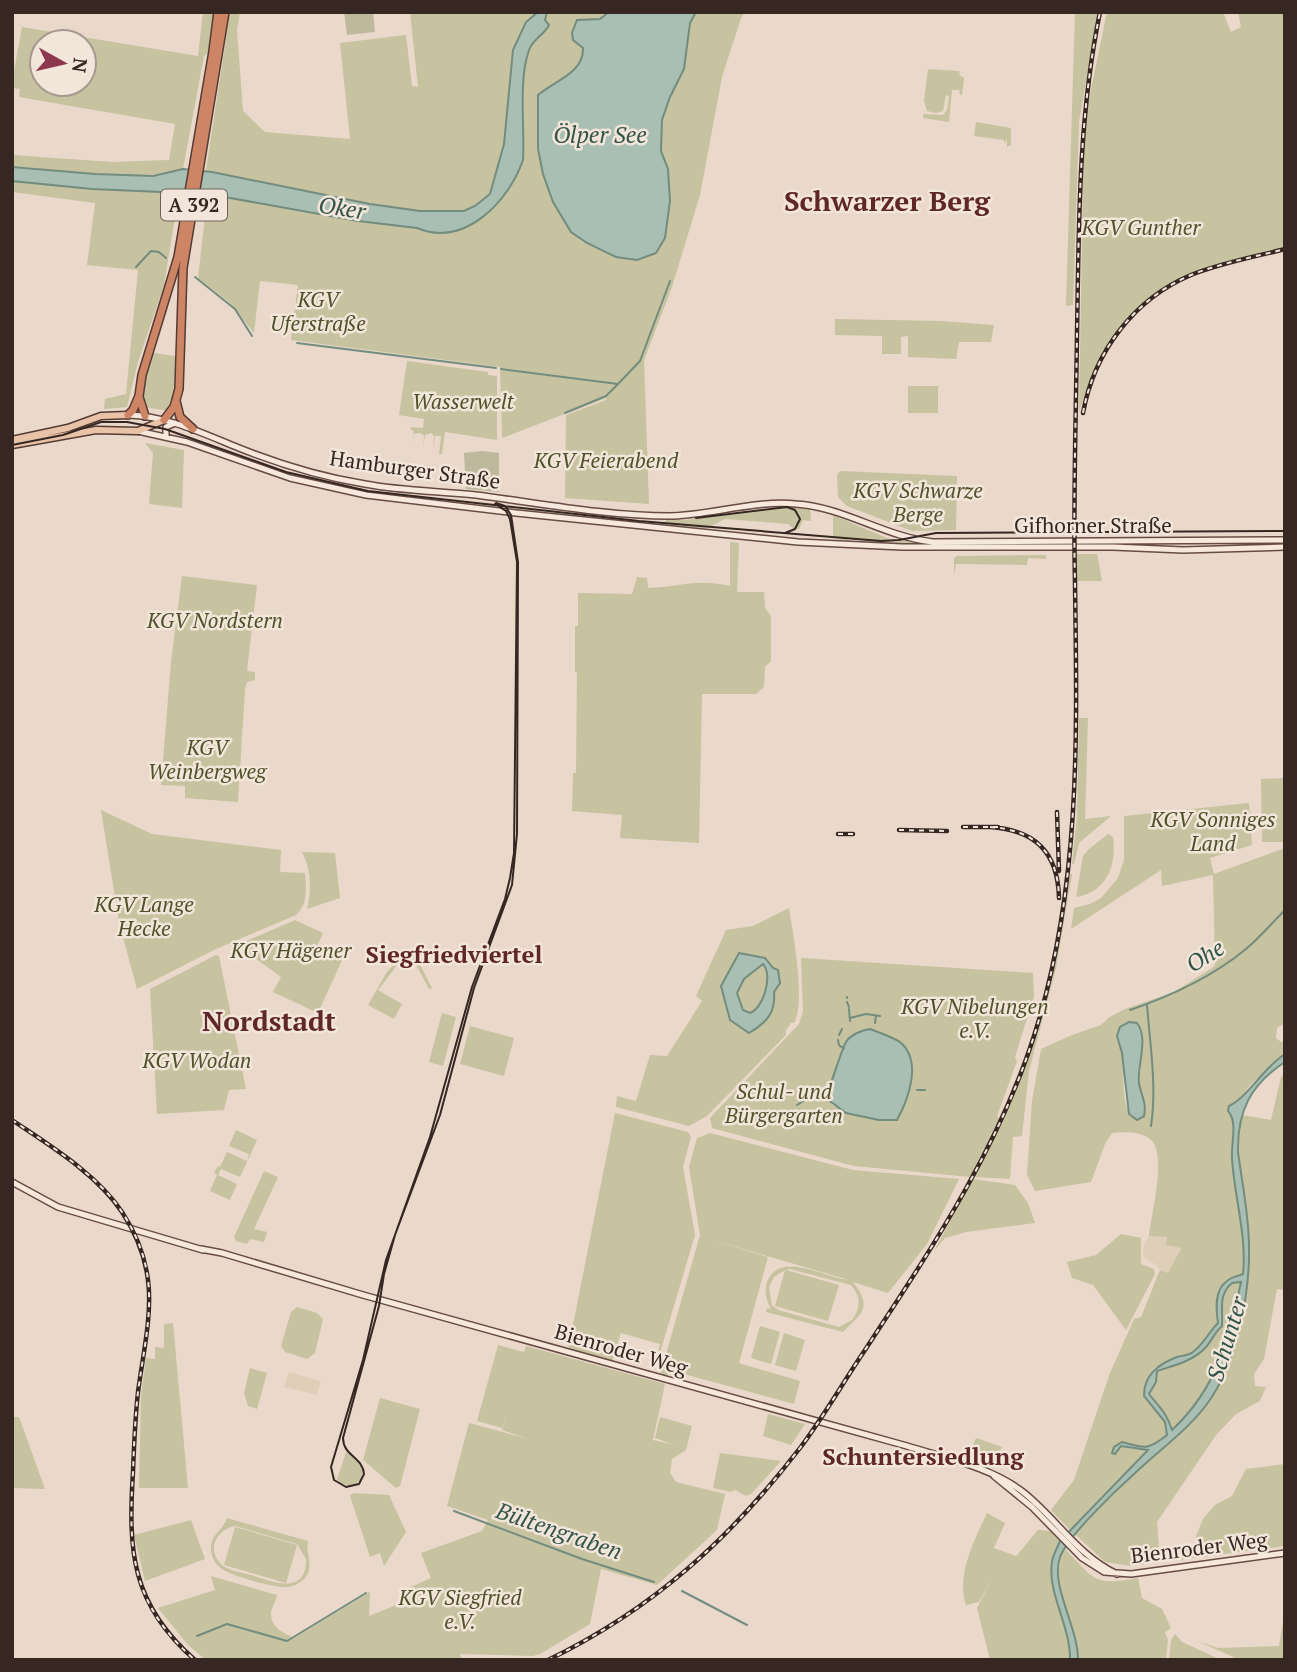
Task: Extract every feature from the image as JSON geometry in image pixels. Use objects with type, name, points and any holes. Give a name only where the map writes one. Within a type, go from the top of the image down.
[{"type":"highway","name":"A 392","points":[[176,401],[181,284],[204,125],[215,12]]},
{"type":"highway","name":"A 392","points":[[139,396],[142,375],[178,257],[226,12]]},
{"type":"highway","points":[[128,415],[139,396]]},
{"type":"highway","points":[[139,396],[145,416]]},
{"type":"highway","points":[[164,420],[171,413],[176,401]]},
{"type":"highway","points":[[176,401],[180,417],[193,429]]},
{"type":"main road","name":"Hamburger Straße","points":[[12,442],[68,428],[101,416],[145,416],[193,429],[327,477],[386,487],[656,515],[677,516],[782,503],[823,508]]},
{"type":"main road","points":[[145,416],[158,434]]},
{"type":"main road","points":[[138,431],[164,420]]},
{"type":"main road","points":[[166,436],[166,427],[175,423]]},
{"type":"main road","name":"Hamburger Straße","points":[[12,442],[88,431],[138,431],[166,436],[289,477],[366,495],[516,513],[823,543]]},
{"type":"main road","name":"Gifhorner Straße","points":[[823,508],[897,536],[933,542],[1285,540]]},
{"type":"main road","name":"Gifhorner Straße","points":[[823,543],[902,547],[1113,547],[1171,550],[1285,547]]},
{"type":"main road","name":"Bienroder Weg","points":[[12,1182],[52,1205],[98,1219],[896,1443],[975,1468],[1003,1479],[1021,1490],[1078,1550],[1117,1574],[1285,1553]]},
{"type":"shaded area","points":[[344,12],[373,12],[375,32],[347,35]]},
{"type":"shaded area","points":[[464,453],[499,453],[499,492],[466,489]]},
{"type":"shaded area","points":[[1149,1236],[1167,1237],[1181,1247],[1168,1273],[1143,1257],[1144,1244]]},
{"type":"shaded area","points":[[289,1372],[321,1381],[317,1395],[284,1387]]},
{"type":"green space","points":[[203,12],[240,12],[237,30],[243,111],[265,132],[350,139],[340,43],[406,35],[412,86],[418,87],[410,12],[609,12],[600,19],[581,21],[573,40],[583,48],[579,64],[567,76],[538,95],[538,152],[543,174],[659,249],[665,238],[669,190],[668,169],[661,151],[662,120],[684,69],[690,23],[696,12],[745,12],[722,77],[700,195],[672,287],[644,360],[649,504],[565,498],[566,415],[606,398],[502,438],[500,367],[291,340],[298,285],[260,281],[254,333],[230,303],[198,278],[205,217],[199,216],[226,39],[204,56],[183,169],[120,176],[12,167],[12,155],[112,162],[169,160],[175,124],[19,97],[20,89],[12,88],[22,27],[28,28],[28,98],[98,98],[98,40],[198,56]]},
{"type":"green space","points":[[1075,12],[1098,12],[1079,122],[1073,305],[1066,306]]},
{"type":"green space","name":"KGV Gunther","points":[[1107,12],[1225,12],[1231,32],[1241,27],[1238,12],[1285,12],[1285,246],[1194,273],[1151,296],[1134,311],[1107,347],[1096,367],[1079,412],[1084,122],[1086,100],[1089,99]]},
{"type":"green space","points":[[928,69],[959,71],[964,78],[962,95],[959,90],[952,90],[949,122],[923,118],[923,114],[943,115],[947,110],[949,96],[946,95],[943,111],[927,111],[924,101]]},
{"type":"green space","points":[[976,122],[1011,128],[1011,145],[1007,147],[1007,139],[1005,144],[1004,140],[974,136]]},
{"type":"green space","points":[[12,181],[92,189],[179,193],[164,285],[138,362],[127,407],[104,409],[105,399],[126,394],[138,270],[87,265],[95,203],[12,192]]},
{"type":"green space","points":[[835,319],[994,325],[991,342],[959,342],[956,359],[908,357],[908,336],[901,337],[901,354],[882,354],[882,336],[835,335]]},
{"type":"green space","points":[[154,353],[175,356],[175,389],[169,411],[144,407],[144,384]]},
{"type":"green space","name":"Wasserwelt","points":[[407,361],[488,372],[488,375],[497,376],[497,440],[445,432],[442,454],[439,454],[441,436],[435,436],[433,450],[434,436],[431,433],[425,435],[423,448],[424,435],[420,433],[414,434],[412,444],[414,431],[411,427],[423,428],[424,419],[399,415]]},
{"type":"green space","points":[[908,386],[938,386],[938,413],[908,413]]},
{"type":"green space","points":[[145,443],[184,450],[182,508],[149,504],[153,453]]},
{"type":"green space","name":"KGV Schwarze Berge","points":[[840,471],[957,476],[956,530],[912,531],[847,506],[838,497],[837,475]]},
{"type":"green space","points":[[774,506],[810,508],[811,521],[803,520],[799,529],[788,524],[725,519],[705,529],[665,525],[666,519],[685,520],[774,509]]},
{"type":"green space","points":[[833,515],[896,542],[905,540],[933,544],[1073,544],[902,545],[892,542],[847,541],[833,538]]},
{"type":"green space","points":[[730,542],[739,543],[737,592],[764,592],[765,608],[771,616],[771,661],[765,667],[764,687],[756,694],[702,694],[699,843],[620,838],[622,815],[572,811],[573,773],[576,773],[575,626],[578,626],[578,593],[632,594],[637,577],[647,578],[648,588],[697,583],[730,586]]},
{"type":"green space","points":[[1076,554],[1097,554],[1102,581],[1077,581]]},
{"type":"green space","points":[[1046,555],[1046,559],[1028,558],[1027,565],[956,564],[954,575],[954,558],[957,556]]},
{"type":"green space","name":"KGV Nordstern","points":[[182,576],[257,585],[247,671],[255,672],[255,680],[247,682],[245,689],[238,802],[185,798],[185,786],[161,785],[171,662]]},
{"type":"green space","points":[[1079,718],[1088,718],[1085,819],[1111,816],[1079,843],[1072,864],[1077,817]]},
{"type":"green space","name":"KGV Sonniges Land","points":[[1285,778],[1285,842],[1262,842],[1261,779]]},
{"type":"green space","points":[[1249,803],[1252,845],[1210,858],[1214,874],[1285,848],[1285,1023],[1277,1028],[1276,1038],[1281,1042],[1285,1041],[1285,1054],[1250,1085],[1230,1113],[1234,1121],[1232,1155],[1242,1229],[1243,1274],[1229,1280],[1220,1290],[1218,1323],[1205,1337],[1202,1345],[1196,1351],[1154,1368],[1144,1396],[1165,1422],[1167,1435],[1150,1446],[1141,1447],[1122,1442],[1114,1447],[1114,1454],[1121,1446],[1150,1449],[1070,1530],[1051,1510],[1074,1480],[1110,1373],[1134,1319],[1141,1317],[1160,1270],[1168,1273],[1181,1248],[1166,1245],[1167,1237],[1149,1236],[1158,1157],[1150,1139],[1141,1135],[1112,1133],[1105,1144],[1091,1182],[1035,1191],[1027,1175],[1032,1101],[1041,1049],[1101,1025],[1125,1009],[1174,992],[1215,966],[1213,875],[1162,886],[1161,870],[1071,929],[1074,908],[1101,898],[1118,878],[1124,860],[1124,816]],"holes":[[[1117,1036],[1141,1050],[1140,1086],[1145,1104],[1133,1118],[1126,1104],[1123,1060]]]},
{"type":"green space","name":"KGV Lange Hecke","points":[[101,810],[152,834],[281,850],[280,872],[305,873],[303,906],[296,915],[216,949],[137,989],[119,922]]},
{"type":"green space","points":[[1108,834],[1113,837],[1114,847],[1108,876],[1095,889],[1076,897],[1083,856]]},
{"type":"green space","points":[[302,852],[335,853],[340,898],[307,909],[310,880]]},
{"type":"green space","points":[[1070,874],[1056,968],[1029,1071],[1022,1136],[1013,1137],[1010,1179],[974,1177],[1008,1103],[1036,1030],[1056,954]]},
{"type":"green space","points":[[789,908],[798,967],[799,1000],[794,1023],[786,1030],[786,1035],[707,1116],[689,1126],[616,1107],[617,1096],[636,1101],[650,1055],[667,1056],[702,1001],[696,996],[726,930],[753,926]],"holes":[[[765,958],[773,968],[775,1002],[749,1033],[721,986]]]},
{"type":"green space","name":"KGV Hägener","points":[[295,920],[323,933],[317,946],[343,958],[318,1013],[273,992],[281,977],[237,945]]},
{"type":"green space","points":[[405,952],[414,953],[432,988],[429,989],[412,957],[404,956],[378,990],[402,1004],[394,1019],[368,1005],[387,972]]},
{"type":"green space","name":"KGV Wodan","points":[[216,955],[219,956],[246,1089],[229,1090],[224,1110],[157,1114],[150,989]]},
{"type":"green space","points":[[801,958],[1033,973],[1034,996],[1015,1057],[1017,1061],[997,1116],[999,1118],[970,1177],[854,1166],[712,1128],[710,1118],[799,1024],[803,1011]],"holes":[[[862,1030],[895,1039],[906,1100],[897,1117],[864,1117],[832,1105],[828,1090],[834,1080],[846,1040]]]},
{"type":"green space","points":[[763,963],[767,975],[766,991],[756,1010],[751,1013],[744,1010],[737,993],[744,979]]},
{"type":"green space","points":[[442,1013],[456,1017],[443,1066],[429,1062]]},
{"type":"green space","points":[[470,1026],[514,1038],[504,1076],[460,1064]]},
{"type":"green space","points":[[1285,1074],[1285,1290],[1277,1289],[1264,1359],[1254,1374],[1255,1386],[1266,1387],[1260,1401],[1236,1414],[1216,1435],[1157,1522],[1158,1562],[1132,1566],[1105,1562],[1075,1534],[1121,1485],[1168,1443],[1212,1397],[1225,1370],[1239,1326],[1249,1266],[1249,1244],[1238,1152],[1242,1115],[1271,1120],[1281,1077]]},
{"type":"green space","points":[[615,1113],[688,1132],[691,1137],[683,1167],[695,1235],[654,1373],[660,1344],[621,1333],[612,1362],[568,1350]]},
{"type":"green space","points":[[236,1130],[257,1140],[240,1177],[221,1169],[218,1175],[237,1184],[230,1200],[210,1191],[217,1175],[214,1173],[227,1152],[247,1161],[249,1154],[229,1146]]},
{"type":"green space","points":[[710,1133],[853,1170],[959,1179],[927,1244],[888,1293],[853,1282],[864,1305],[859,1315],[843,1332],[766,1312],[767,1308],[771,1309],[766,1289],[773,1272],[782,1268],[805,1268],[849,1280],[706,1238],[768,1257],[739,1363],[800,1381],[794,1404],[669,1370],[667,1377],[660,1375],[700,1235],[689,1167],[697,1138]],"holes":[[[785,1270],[775,1306],[828,1321],[839,1285],[786,1270],[851,1285],[859,1302],[857,1311],[852,1320],[839,1327],[778,1310],[772,1305],[769,1287],[774,1277]]]},
{"type":"green space","points":[[264,1171],[278,1177],[254,1229],[267,1232],[264,1242],[250,1239],[247,1244],[236,1241],[234,1237]]},
{"type":"green space","points":[[973,1179],[1015,1185],[1028,1203],[1035,1223],[966,1232],[945,1238],[934,1251]]},
{"type":"green space","points":[[1121,1234],[1141,1238],[1141,1264],[1154,1269],[1155,1274],[1126,1330],[1093,1285],[1072,1278],[1067,1262],[1096,1255]]},
{"type":"green space","points":[[1241,1282],[1226,1344],[1211,1380],[1188,1414],[1172,1430],[1166,1415],[1149,1394],[1157,1371],[1188,1360],[1206,1347],[1222,1326],[1225,1292],[1232,1283]]},
{"type":"green space","points":[[297,1307],[317,1313],[323,1319],[315,1353],[307,1359],[285,1352],[281,1346],[291,1312]]},
{"type":"green space","points":[[173,1323],[188,1488],[139,1488],[141,1397],[146,1358],[155,1359],[155,1347],[164,1348],[164,1324]]},
{"type":"green space","points":[[760,1326],[780,1332],[771,1364],[751,1358]]},
{"type":"green space","points":[[784,1333],[805,1340],[796,1371],[775,1365]]},
{"type":"green space","name":"KGV Siegfried e.V.","points":[[498,1345],[524,1352],[526,1346],[665,1384],[653,1440],[675,1445],[655,1438],[660,1417],[692,1426],[686,1450],[672,1459],[670,1473],[676,1482],[725,1494],[717,1530],[657,1585],[601,1569],[590,1624],[533,1656],[460,1654],[462,1660],[206,1660],[188,1645],[158,1608],[215,1590],[211,1576],[277,1595],[271,1617],[275,1626],[294,1638],[370,1592],[369,1616],[406,1601],[402,1591],[431,1578],[421,1553],[482,1531],[488,1520],[447,1506],[469,1423],[528,1439],[502,1430],[507,1414],[502,1428],[477,1421]]},
{"type":"green space","points":[[250,1368],[267,1373],[257,1409],[248,1406],[244,1393]]},
{"type":"green space","points":[[380,1398],[420,1409],[400,1486],[396,1488],[363,1460]]},
{"type":"green space","points":[[768,1414],[805,1424],[791,1445],[763,1436]]},
{"type":"green space","points":[[12,1417],[19,1417],[45,1489],[12,1488]]},
{"type":"green space","points":[[976,1438],[1002,1447],[995,1460],[986,1463],[969,1456]]},
{"type":"green space","points":[[346,1452],[359,1462],[363,1471],[360,1480],[352,1485],[337,1480]]},
{"type":"green space","points":[[720,1453],[781,1461],[751,1494],[746,1496],[735,1490],[731,1492],[713,1488]]},
{"type":"green space","points":[[1285,1464],[1285,1546],[1170,1561],[1167,1559],[1165,1547],[1195,1546],[1203,1519],[1215,1505],[1232,1496],[1246,1469]]},
{"type":"green space","points":[[350,1495],[389,1495],[406,1532],[384,1566],[380,1553],[370,1557]]},
{"type":"green space","points":[[987,1513],[1005,1523],[994,1548],[1016,1556],[1013,1560],[1038,1530],[1050,1531],[1060,1541],[1052,1562],[1052,1587],[1067,1635],[1070,1660],[990,1660],[977,1608],[992,1579],[979,1602],[966,1605],[963,1594],[968,1558]]},
{"type":"green space","points":[[227,1518],[308,1541],[310,1564],[305,1578],[289,1587],[280,1587],[243,1578],[222,1569],[213,1559],[211,1546]],"holes":[[[235,1526],[297,1544],[306,1559],[305,1571],[301,1578],[287,1584],[226,1568],[214,1551],[219,1535]]]},
{"type":"green space","points":[[191,1520],[205,1559],[145,1581],[134,1535]]},
{"type":"green space","points":[[235,1527],[297,1545],[286,1583],[224,1565]]},
{"type":"green space","points":[[1064,1548],[1095,1578],[1123,1581],[1138,1578],[1142,1598],[1162,1609],[1171,1628],[1165,1632],[1168,1640],[1166,1660],[1078,1660],[1077,1646],[1059,1576]]},
{"type":"green space","points":[[1284,1616],[1285,1660],[1240,1660],[1197,1641],[1218,1648],[1279,1646]]},
{"type":"green space","points":[[1175,1634],[1182,1642],[1221,1660],[1169,1660],[1171,1640]]},
{"type":"water","name":"Oker","points":[[538,12],[547,12],[545,20],[549,25],[531,46],[526,62],[523,90],[523,160],[507,191],[496,205],[483,217],[452,232],[435,233],[208,194],[92,189],[12,181],[12,167],[153,176],[183,169],[212,172],[370,204],[420,211],[464,211],[490,194],[504,144],[513,50],[526,22]]},
{"type":"water","name":"Ölper See","points":[[609,12],[696,12],[690,23],[684,69],[662,120],[661,151],[668,169],[670,201],[665,238],[656,253],[637,260],[616,257],[571,232],[553,202],[538,149],[538,95],[567,76],[579,64],[583,48],[573,40],[572,33],[577,20],[600,19]]},
{"type":"water","points":[[739,953],[765,958],[778,970],[780,983],[774,992],[771,1012],[765,1021],[749,1033],[730,1020],[721,986]],"holes":[[[763,964],[767,983],[763,998],[755,1010],[750,1013],[743,1010],[737,993],[744,979]]]},
{"type":"water","points":[[1129,1022],[1137,1023],[1142,1036],[1139,1083],[1145,1111],[1144,1116],[1137,1120],[1129,1114],[1122,1053],[1117,1036],[1120,1027]]},
{"type":"water","points":[[870,1029],[900,1042],[911,1059],[909,1092],[897,1120],[879,1120],[846,1113],[827,1099],[846,1042],[856,1033]]},
{"type":"water","name":"Schunter","points":[[1285,1054],[1285,1062],[1263,1080],[1248,1100],[1238,1137],[1248,1223],[1249,1266],[1244,1307],[1233,1350],[1217,1388],[1199,1414],[1093,1514],[1072,1537],[1060,1557],[1058,1568],[1061,1593],[1077,1647],[1078,1660],[1070,1660],[1067,1635],[1051,1574],[1053,1557],[1060,1541],[1148,1450],[1121,1446],[1115,1454],[1112,1453],[1114,1447],[1122,1442],[1141,1447],[1150,1446],[1167,1435],[1165,1422],[1144,1396],[1147,1382],[1154,1371],[1164,1363],[1191,1353],[1200,1346],[1218,1323],[1220,1290],[1229,1280],[1243,1274],[1242,1230],[1232,1158],[1233,1121],[1228,1111],[1229,1106],[1243,1096]],"holes":[[[1241,1282],[1226,1343],[1210,1380],[1200,1397],[1172,1430],[1165,1415],[1149,1394],[1156,1382],[1157,1371],[1188,1360],[1206,1347],[1222,1326],[1225,1292],[1232,1283]]]},
{"type":"waterway","points":[[136,267],[151,251],[159,252],[166,258]]},
{"type":"waterway","points":[[195,277],[235,309],[252,336]]},
{"type":"waterway","points":[[501,369],[618,384],[640,361],[670,281]]},
{"type":"waterway","points":[[297,343],[496,368]]},
{"type":"waterway","points":[[565,413],[606,396],[618,384]]},
{"type":"waterway","name":"Ohe","points":[[1130,1010],[1176,992],[1219,968],[1246,949],[1285,910]]},
{"type":"waterway","points":[[847,1002],[849,1007]]},
{"type":"waterway","points":[[1147,1005],[1153,1081],[1151,1126]]},
{"type":"waterway","points":[[849,1009],[850,1021]]},
{"type":"waterway","points":[[850,1018],[866,1014],[880,1016]]},
{"type":"waterway","points":[[875,1023],[876,1016]]},
{"type":"waterway","points":[[839,1035],[842,1029]]},
{"type":"waterway","points":[[838,1040],[839,1045]]},
{"type":"waterway","points":[[840,1046],[844,1048]]},
{"type":"waterway","points":[[917,1090],[925,1090]]},
{"type":"waterway","points":[[797,1105],[808,1098]]},
{"type":"waterway","name":"Bültengraben","points":[[454,1511],[582,1559],[654,1582]]},
{"type":"waterway","name":"Bültengraben","points":[[682,1591],[747,1625]]},
{"type":"waterway","name":"Bültengraben","points":[[197,1636],[227,1624],[287,1641],[366,1593]]},
{"type":"tram line","points":[[12,445],[63,435],[101,422],[127,422],[165,429],[286,472],[368,491],[639,521],[881,541],[936,533],[1285,531]]},
{"type":"tram line","points":[[495,504],[506,511],[510,519],[517,562],[514,853],[505,899],[472,987],[430,1137],[386,1260],[363,1360],[331,1467],[334,1480],[346,1487],[359,1484],[364,1474],[363,1468],[346,1449],[343,1438],[379,1306],[384,1274],[395,1235],[440,1115],[474,988],[512,885],[517,834],[518,562],[511,515],[505,506],[496,503]]},
{"type":"tram line","points":[[696,518],[787,507],[795,510],[800,519],[795,529],[785,533]]},
{"type":"railway","points":[[548,1660],[622,1618],[687,1569],[745,1513],[800,1448],[938,1237],[984,1154],[1023,1068],[1052,969],[1069,860],[1076,749],[1074,490],[1079,212],[1087,92],[1100,12]]},
{"type":"railway","points":[[1083,413],[1096,369],[1107,349],[1120,330],[1152,298],[1191,275],[1285,249]]},
{"type":"railway","points":[[1057,812],[1059,871]]},
{"type":"railway","points":[[963,827],[998,827]]},
{"type":"railway","points":[[990,827],[1020,833],[1041,846],[1054,868],[1059,898]]},
{"type":"railway","points":[[899,830],[947,831]]},
{"type":"railway","points":[[838,834],[853,834]]},
{"type":"railway","points":[[12,1120],[72,1161],[112,1198],[135,1235],[143,1258],[149,1301],[135,1422],[132,1500],[134,1551],[138,1575],[146,1597],[174,1639],[195,1660]]},
{"type":"district","name":"Schwarzer Berg","points":[[887,201]]},
{"type":"district","name":"Siegfriedviertel","points":[[454,955]]},
{"type":"district","name":"Nordstadt","points":[[269,1021]]},
{"type":"district","name":"Schuntersiedlung","points":[[923,1457]]},
{"type":"park label","name":"KGV Uferstraße","points":[[318,312]]},
{"type":"park label","name":"KGV Feierabend","points":[[606,461]]},
{"type":"park label","name":"KGV Weinbergweg","points":[[207,760]]},
{"type":"park label","name":"KGV Nibelungen e.V.","points":[[975,1019]]},
{"type":"park label","name":"Schul- und Bürgergarten","points":[[784,1104]]}]
